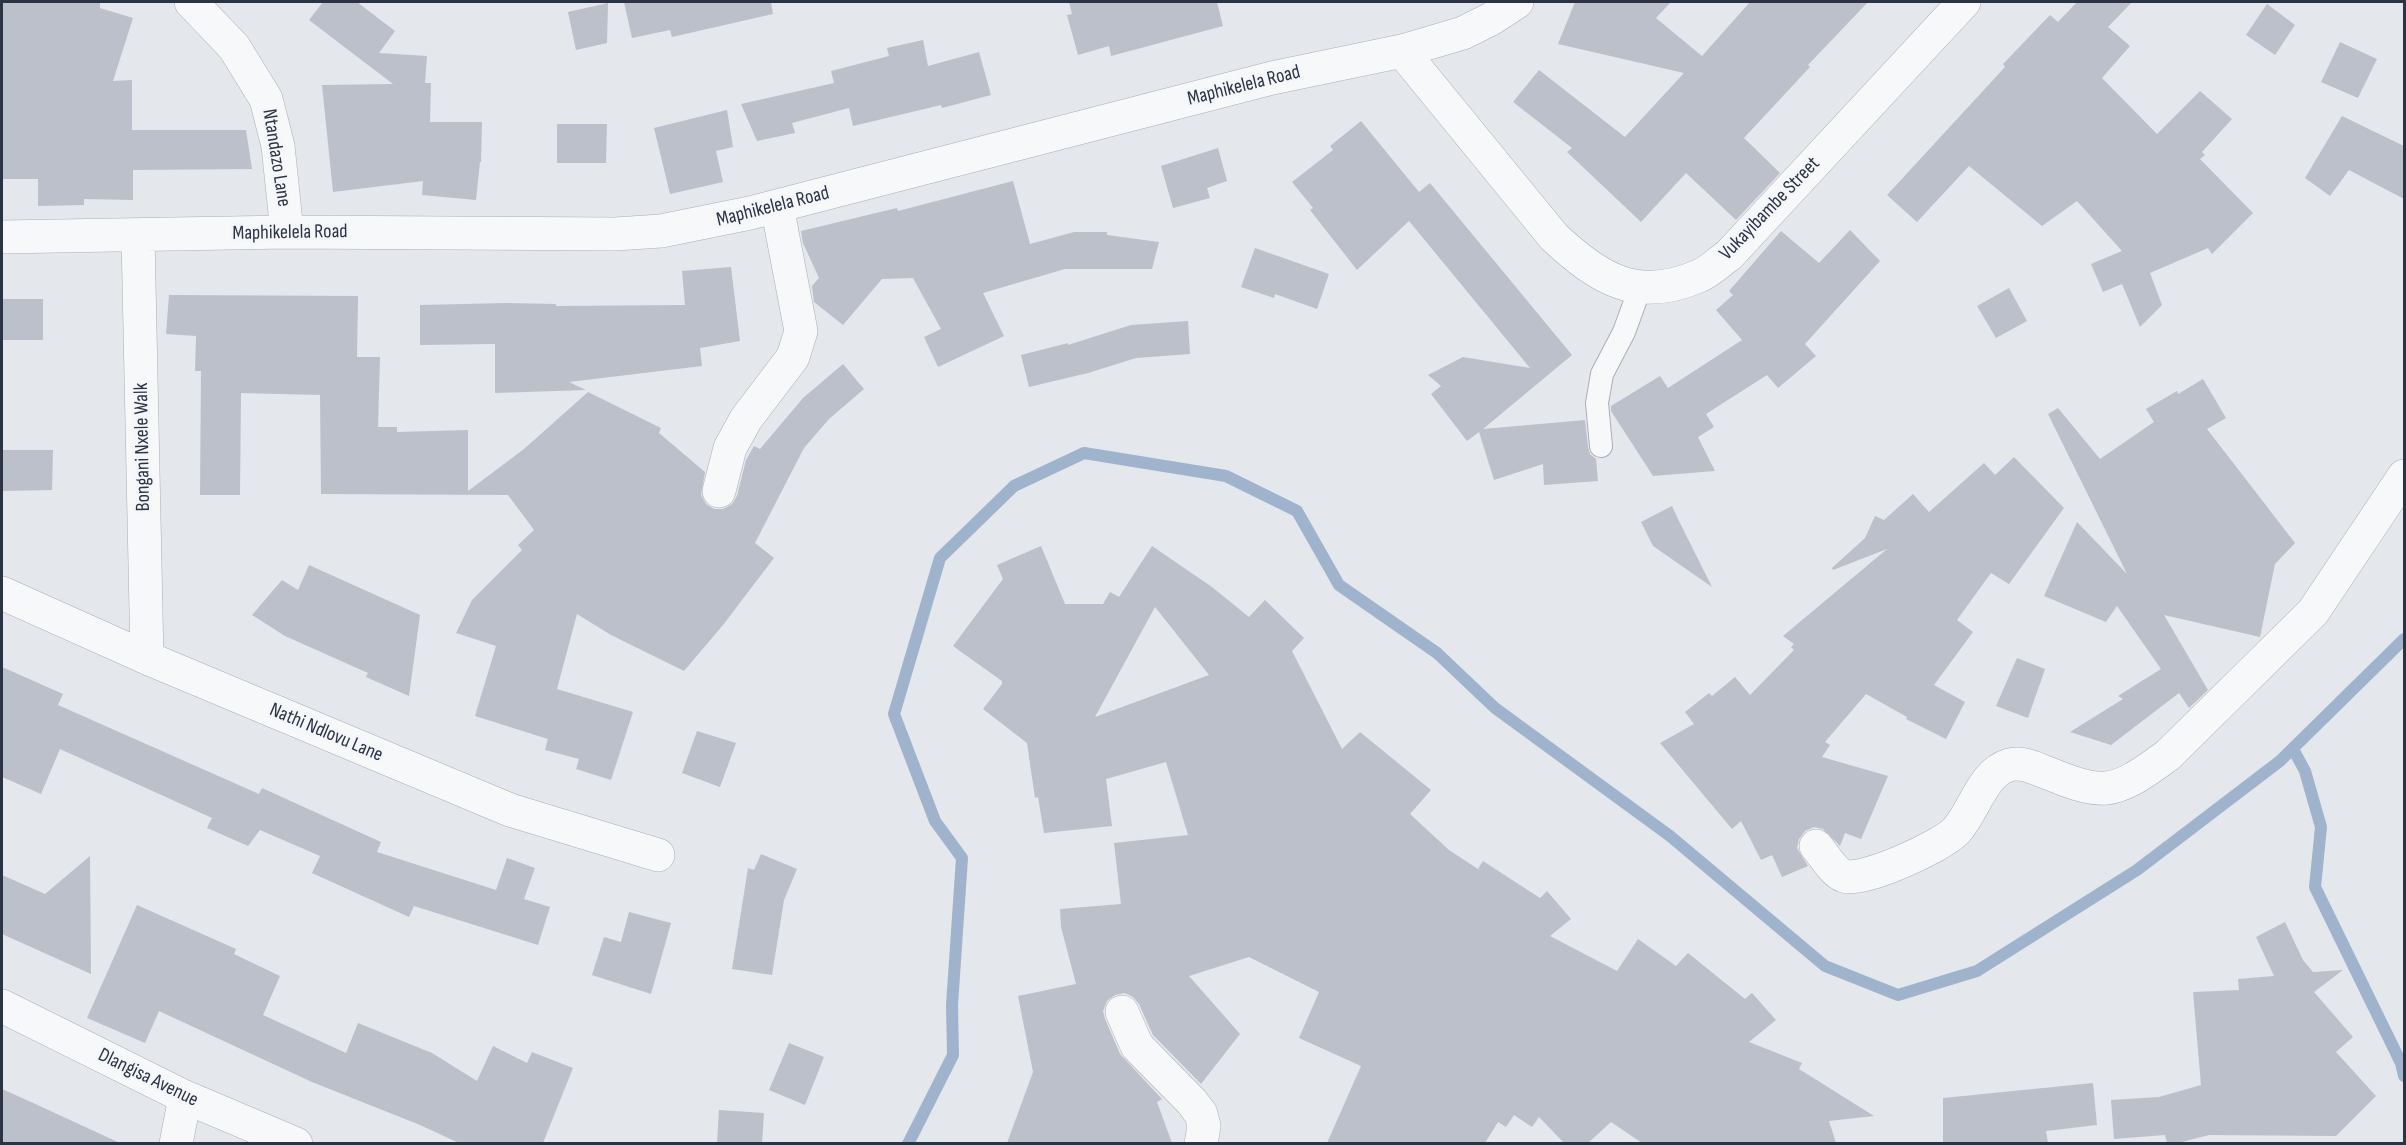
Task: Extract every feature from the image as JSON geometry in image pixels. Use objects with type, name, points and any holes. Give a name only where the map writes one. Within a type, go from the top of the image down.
[{"type":"street","name":"Ntandazo Lane","points":[[191,2],[234,47],[266,99],[278,146],[287,232]]},
{"type":"street","name":"Maphikelela Road","points":[[2,237],[287,232],[615,234],[661,231],[777,206],[1272,78],[1402,51],[1463,33],[1491,20],[1517,2]]},
{"type":"street","name":"Vukayibambe Street","points":[[1402,51],[1554,237],[1578,259],[1612,281],[1640,288],[1670,285],[1701,276],[1729,255],[1964,2]]},
{"type":"street","points":[[719,490],[730,448],[746,419],[793,357],[801,331],[777,206]]},
{"type":"street","name":"Bongani Nxele Walk","points":[[138,236],[147,658]]},
{"type":"street","points":[[1816,846],[1839,873],[1851,878],[1908,860],[1944,842],[1957,831],[1998,770],[2010,764],[2025,764],[2090,789],[2105,789],[2122,785],[2143,774],[2168,755],[2313,612],[2342,573],[2404,476]]},
{"type":"street","name":"Nathi Ndlovu Lane","points":[[2,593],[147,658],[510,810],[658,855]]},
{"type":"street","name":"Dlangisa Avenue","points":[[2,1006],[185,1097],[296,1143]]},
{"type":"street","points":[[1122,1012],[1137,1046],[1192,1102],[1200,1114],[1204,1126],[1201,1143]]},
{"type":"street","points":[[176,1143],[185,1097]]},
{"type":"lane","points":[[1601,446],[1597,404],[1602,374],[1624,332],[1640,288]]},
{"type":"building","points":[[2,2],[100,2],[100,8],[133,18],[113,81],[132,80],[132,130],[246,130],[252,169],[133,170],[133,200],[84,199],[84,205],[38,206],[38,179],[2,179]]},
{"type":"building","points":[[323,2],[357,2],[395,31],[379,53],[427,56],[425,83],[431,83],[430,122],[482,122],[481,162],[476,200],[422,195],[423,181],[333,192],[322,85],[393,84],[309,20]]},
{"type":"building","points":[[624,2],[771,2],[773,14],[672,37],[670,30],[632,38]]},
{"type":"building","points":[[1069,2],[1217,2],[1223,26],[1111,56],[1109,46],[1078,55],[1067,15],[1072,14]]},
{"type":"building","points":[[1575,2],[1671,2],[1656,18],[1702,56],[1750,2],[1868,2],[1808,65],[1810,67],[1744,138],[1780,173],[1736,220],[1686,173],[1641,222],[1567,152],[1572,148],[1513,102],[1539,70],[1625,137],[1684,73],[1558,44]]},
{"type":"building","points":[[2077,2],[2132,2],[2108,27],[2130,46],[2102,78],[2157,134],[2200,91],[2232,119],[2202,152],[2205,155],[2200,159],[2253,213],[2212,254],[2208,248],[2150,273],[2162,305],[2140,327],[2122,284],[2103,292],[2091,264],[2122,251],[2077,201],[2042,226],[1969,166],[1917,222],[1887,195],[2005,67],[2003,64],[2050,15],[2058,22]]},
{"type":"building","points":[[608,3],[607,43],[576,50],[568,12]]},
{"type":"building","points":[[2267,4],[2295,25],[2275,55],[2246,35]]},
{"type":"building","points":[[923,40],[928,66],[979,52],[991,95],[942,108],[941,105],[853,126],[849,108],[792,123],[795,133],[757,141],[741,104],[834,83],[831,71],[889,56],[887,48]]},
{"type":"building","points":[[2340,42],[2377,59],[2358,98],[2321,82]]},
{"type":"building","points":[[727,110],[733,147],[716,151],[723,182],[670,194],[654,128]]},
{"type":"building","points":[[2342,116],[2404,146],[2404,199],[2349,170],[2330,196],[2305,178]]},
{"type":"building","points":[[1361,121],[1419,192],[1430,183],[1572,355],[1483,429],[1585,420],[1588,447],[1590,454],[1596,459],[1598,481],[1544,485],[1543,464],[1494,480],[1479,432],[1467,441],[1431,394],[1441,386],[1428,375],[1463,357],[1530,368],[1409,221],[1357,270],[1310,210],[1313,208],[1292,182],[1333,150],[1330,146]]},
{"type":"building","points":[[557,124],[607,124],[606,163],[557,163]]},
{"type":"building","points":[[1218,148],[1227,181],[1207,188],[1210,198],[1173,208],[1161,166]]},
{"type":"building","points":[[1013,181],[1030,244],[1074,232],[1107,232],[1107,235],[1159,242],[1152,269],[1065,269],[983,293],[1004,336],[938,367],[924,337],[941,329],[913,278],[882,279],[843,325],[814,302],[812,286],[819,278],[803,243],[801,231],[897,208],[898,211]]},
{"type":"building","points":[[1850,230],[1880,261],[1805,344],[1816,356],[1778,388],[1767,375],[1706,414],[1714,427],[1698,437],[1715,471],[1653,476],[1611,411],[1611,406],[1660,376],[1668,388],[1742,340],[1716,310],[1733,295],[1729,291],[1781,231],[1819,263]]},
{"type":"building","points":[[1255,248],[1329,274],[1317,309],[1275,294],[1274,298],[1241,287]]},
{"type":"building","points":[[731,267],[740,341],[700,348],[702,366],[569,382],[586,390],[495,393],[495,344],[420,345],[420,305],[506,303],[556,304],[556,306],[685,305],[682,271]]},
{"type":"building","points":[[2009,288],[2027,321],[1996,338],[1977,306]]},
{"type":"building","points":[[169,295],[358,296],[357,357],[380,357],[378,427],[397,427],[397,432],[468,430],[468,491],[524,449],[588,392],[661,428],[659,433],[705,472],[701,495],[706,504],[714,509],[723,509],[732,504],[737,496],[746,460],[754,446],[760,449],[803,398],[843,364],[864,389],[829,419],[804,448],[755,543],[774,558],[723,625],[684,671],[611,635],[577,614],[557,689],[633,712],[611,780],[576,769],[579,759],[545,750],[548,739],[475,716],[496,646],[456,633],[472,600],[522,550],[518,545],[534,530],[508,495],[321,494],[320,395],[241,393],[240,495],[200,495],[201,371],[195,371],[196,336],[166,334]]},
{"type":"building","points":[[2,299],[43,299],[43,340],[2,340]]},
{"type":"building","points":[[1188,321],[1190,354],[1136,358],[1088,373],[1029,387],[1021,355],[1068,343],[1068,345],[1131,325]]},
{"type":"building","points":[[2203,379],[2226,418],[2207,429],[2295,543],[2275,564],[2260,637],[2164,615],[2208,690],[2189,708],[2179,693],[2111,745],[2070,732],[2123,699],[2118,696],[2161,669],[2117,606],[2106,622],[2044,596],[2077,522],[2127,574],[2048,414],[2058,408],[2100,459],[2154,422],[2146,409]]},
{"type":"building","points":[[2,450],[53,450],[52,490],[2,491]]},
{"type":"building","points":[[2014,457],[2064,508],[2009,584],[1991,573],[1957,620],[1973,632],[1934,685],[1965,702],[1946,739],[1906,719],[1907,717],[1866,694],[1825,742],[1830,745],[1822,757],[1888,776],[1861,839],[1845,833],[1840,846],[1823,829],[1814,827],[1805,831],[1799,839],[1797,848],[1808,866],[1782,877],[1772,855],[1761,860],[1741,821],[1732,829],[1660,743],[1694,724],[1685,712],[1709,693],[1712,696],[1735,677],[1750,695],[1794,650],[1791,647],[1794,644],[1783,636],[1887,549],[1833,570],[1832,568],[1865,538],[1875,516],[1884,520],[1913,494],[1929,512],[1984,463],[1995,475]]},
{"type":"building","points":[[1672,506],[1712,587],[1653,546],[1641,522]]},
{"type":"building","points":[[1041,546],[1065,604],[1103,604],[1110,592],[1119,597],[1152,546],[1212,587],[1249,617],[1265,600],[1304,638],[1292,651],[1342,749],[1360,732],[1431,790],[1410,814],[1449,850],[1478,869],[1483,861],[1540,898],[1547,891],[1571,919],[1550,936],[1617,971],[1638,939],[1676,966],[1688,953],[1745,999],[1752,993],[1776,1020],[1749,1042],[1802,1063],[1799,1069],[1874,1116],[1829,1121],[1836,1143],[1642,1143],[1611,1122],[1588,1143],[1564,1143],[1539,1117],[1532,1127],[1514,1115],[1506,1127],[1498,1122],[1485,1143],[1327,1143],[1361,1066],[1299,1038],[1319,992],[1249,957],[1189,976],[1240,1034],[1201,1084],[1153,1035],[1139,1004],[1133,997],[1125,993],[1115,995],[1107,1001],[1103,1011],[1120,1054],[1162,1099],[1157,1102],[1172,1143],[1007,1143],[1033,1072],[1018,996],[1076,984],[1061,927],[1060,909],[1121,904],[1114,843],[1188,835],[1166,762],[1106,779],[1112,826],[1044,833],[1038,797],[1035,798],[1027,743],[983,709],[1002,681],[953,646],[1003,579],[997,565]],"holes":[[[1155,607],[1209,675],[1095,717]]]},
{"type":"building","points":[[309,565],[420,615],[409,696],[366,677],[368,673],[285,636],[252,615],[282,580],[298,590]]},
{"type":"building","points":[[2017,658],[2045,669],[2028,718],[1996,706]]},
{"type":"building","points":[[2,667],[63,694],[58,705],[259,794],[262,788],[381,842],[377,852],[496,890],[507,858],[535,868],[524,899],[550,907],[538,945],[414,906],[409,917],[312,873],[320,856],[260,830],[248,846],[207,828],[212,818],[60,749],[41,794],[2,777]]},
{"type":"building","points":[[697,731],[736,743],[720,787],[682,773]]},
{"type":"building","points":[[761,854],[797,869],[784,900],[772,975],[732,969],[748,868],[754,870]]},
{"type":"building","points":[[90,856],[91,974],[2,934],[2,875],[45,894]]},
{"type":"building","points":[[137,905],[236,949],[234,954],[280,976],[263,1015],[346,1053],[358,1023],[432,1053],[477,1081],[493,1046],[527,1063],[532,1052],[573,1068],[543,1143],[459,1143],[312,1082],[159,1011],[145,1043],[87,1018]]},
{"type":"building","points":[[629,912],[671,923],[651,994],[592,975],[604,937],[621,942]]},
{"type":"building","points":[[2285,922],[2303,960],[2313,972],[2343,970],[2314,992],[2353,1037],[2336,1052],[2376,1096],[2336,1136],[2209,1135],[2178,1143],[2167,1143],[2165,1135],[2114,1139],[2111,1100],[2159,1097],[2201,1085],[2193,992],[2239,990],[2238,979],[2274,976],[2256,937]]},
{"type":"building","points":[[789,1043],[824,1057],[805,1105],[769,1090]]},
{"type":"building","points":[[2093,1083],[2097,1125],[2046,1131],[2048,1143],[1943,1143],[1943,1098]]},
{"type":"building","points":[[2,1089],[31,1102],[120,1143],[2,1143]]},
{"type":"building","points":[[719,1110],[764,1113],[762,1143],[717,1143]]},
{"type":"waterway","points":[[908,1144],[953,1055],[952,1005],[962,858],[935,821],[894,714],[940,558],[1014,486],[1084,453],[1226,476],[1297,511],[1339,585],[1437,653],[1495,708],[1670,836],[1825,966],[1898,995],[1977,971],[2137,870],[2280,761],[2404,639]]},
{"type":"waterway","points":[[2293,749],[2305,771],[2321,827],[2315,887],[2401,1063],[2404,1076]]}]
